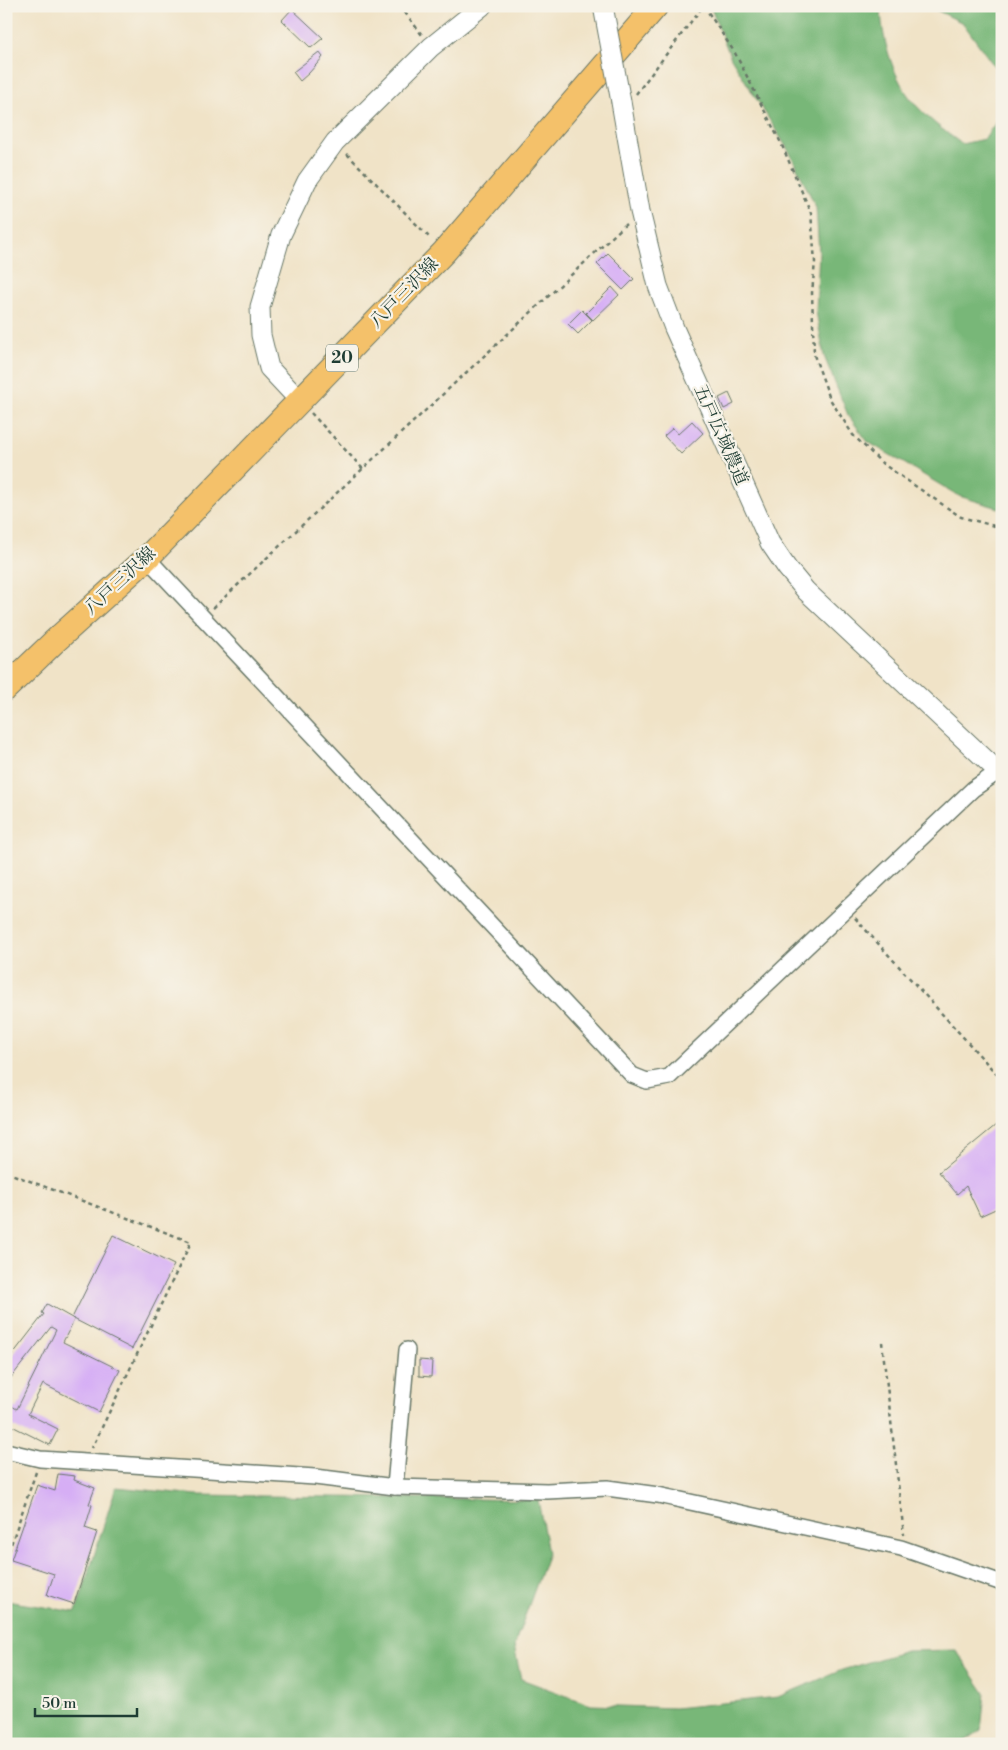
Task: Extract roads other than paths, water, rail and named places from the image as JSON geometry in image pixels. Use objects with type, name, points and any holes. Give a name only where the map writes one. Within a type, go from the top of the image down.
[{"type":"main road","name":"八戸三沢線","points":[[6,688],[55,640],[147,558],[444,252],[656,6]]},
{"type":"street","points":[[300,401],[269,368],[261,335],[260,307],[281,235],[308,181],[335,142],[431,47],[482,6]]},
{"type":"street","name":"五戸広域農道","points":[[603,6],[640,211],[658,286],[674,328],[770,544],[806,591],[1000,772]]},
{"type":"street","points":[[147,558],[632,1074],[647,1081],[668,1077],[973,789],[1000,772]]},
{"type":"street","points":[[395,1487],[407,1350]]},
{"type":"street","points":[[6,1451],[40,1459],[315,1477],[395,1487],[546,1491],[607,1488],[658,1495],[901,1548],[1002,1583]]}]
